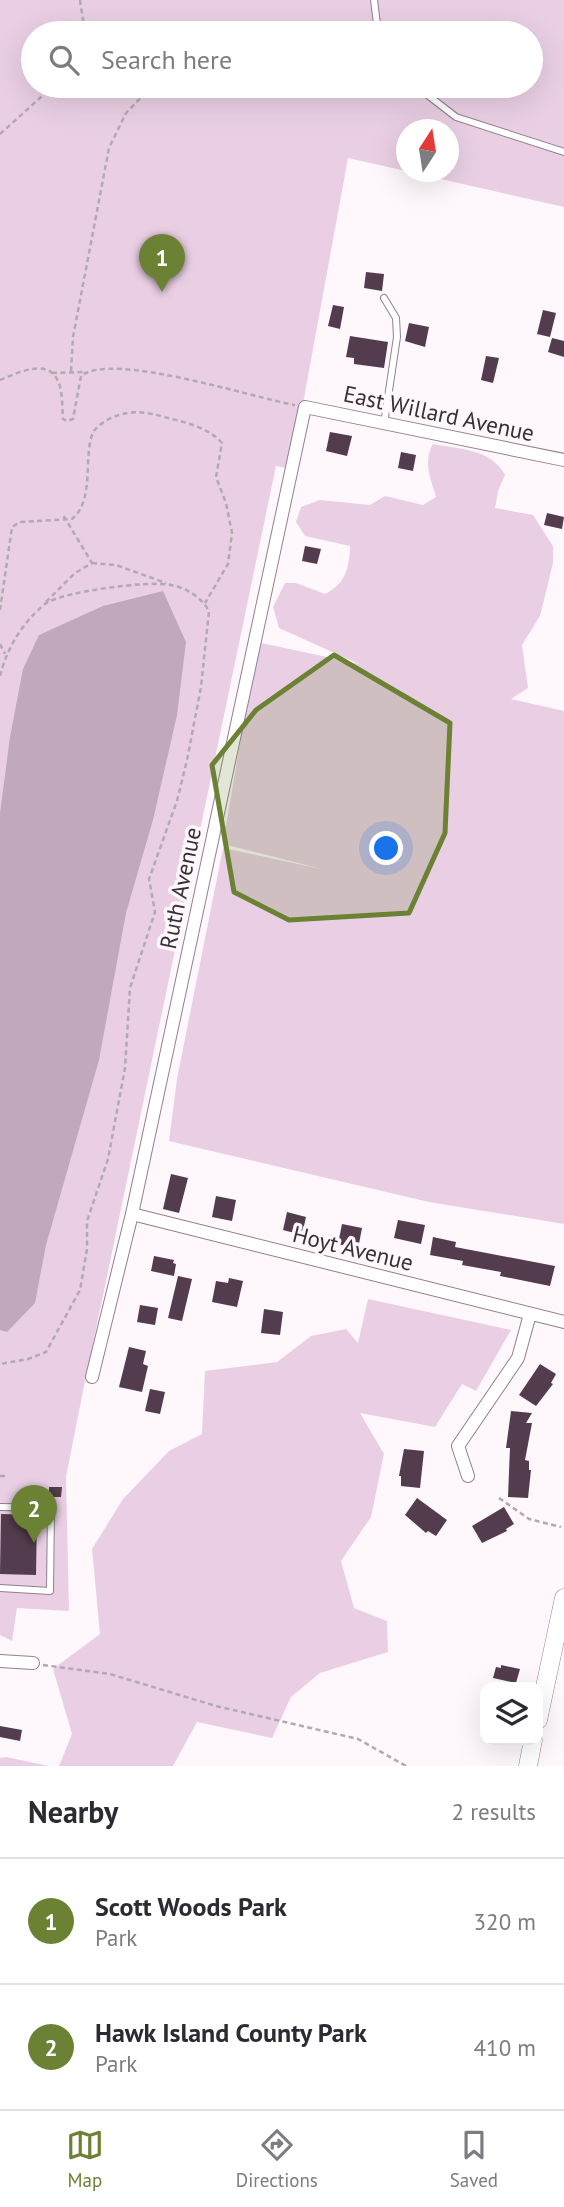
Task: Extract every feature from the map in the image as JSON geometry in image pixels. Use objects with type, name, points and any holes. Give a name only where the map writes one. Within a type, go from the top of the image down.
[{"type":"street","name":"East Willard Avenue","points":[[305,407],[564,460]]},
{"type":"street","name":"Ruth Avenue","points":[[92,1377],[132,1214],[305,407]]},
{"type":"street","name":"Hoyt Avenue","points":[[132,1214],[564,1322]]},
{"type":"street","points":[[468,1476],[458,1446],[518,1358],[530,1314]]},
{"type":"street","points":[[543,1697],[564,1598]]},
{"type":"street","points":[[0,1661],[33,1663]]},
{"type":"street","points":[[528,1766],[532,1745]]},
{"type":"lane","points":[[374,0],[377,21]]},
{"type":"lane","points":[[431,98],[456,117],[564,152]]},
{"type":"lane","points":[[384,298],[396,318],[397,337],[384,424]]},
{"type":"lane","points":[[0,1507],[51,1508],[50,1591],[0,1588]]},
{"type":"path","points":[[80,0],[83,21]]},
{"type":"path","points":[[0,134],[40,98]]},
{"type":"path","points":[[71,371],[73,337],[109,148],[126,113],[140,98]]},
{"type":"path","points":[[0,380],[26,369],[41,369],[52,373],[138,369],[263,400],[305,407]]},
{"type":"path","points":[[52,373],[58,380],[63,419],[67,421],[72,419],[81,376],[85,372]]},
{"type":"path","points":[[0,610],[12,527],[20,522],[64,517],[72,519],[80,509],[89,476],[94,430],[105,421],[133,412],[148,413],[213,433],[222,443],[216,477],[226,503],[232,533],[228,564],[205,603]]},
{"type":"path","points":[[64,517],[92,563]]},
{"type":"path","points":[[0,676],[5,655],[17,635],[75,573],[92,563],[116,565],[189,590],[205,603],[209,611],[194,726],[177,801],[149,879],[155,912],[130,988],[125,1068],[107,1159],[88,1221],[87,1250],[80,1290],[46,1352],[28,1359],[0,1364]]},
{"type":"path","points":[[46,602],[121,586],[169,584]]},
{"type":"path","points":[[0,644],[5,655]]},
{"type":"path","points":[[0,1476],[6,1476]]},
{"type":"path","points":[[499,1498],[529,1519],[561,1527]]},
{"type":"path","points":[[33,1663],[110,1674],[216,1706],[358,1739],[406,1766]]},
{"type":"highlighted area","points":[[334,655],[450,723],[445,833],[409,913],[289,920],[234,892],[212,765],[256,710]]},
{"type":"shaded area","points":[[0,0],[564,0],[564,207],[454,182],[459,182],[459,119],[396,119],[396,169],[348,158],[291,469],[276,466],[66,1477],[69,1611],[17,1608],[12,1641],[0,1635]]},
{"type":"shaded area","points":[[433,444],[464,449],[492,460],[505,475],[495,508],[533,515],[553,546],[553,563],[540,616],[522,645],[528,688],[511,699],[564,711],[564,1224],[429,1202],[169,1141],[177,1079],[223,848],[326,870],[223,844],[257,642],[359,664],[279,628],[273,607],[285,583],[296,583],[325,594],[342,580],[349,562],[350,546],[305,536],[296,522],[301,507],[320,500],[370,505],[385,496],[423,505],[436,497],[428,463]]},
{"type":"shaded area","points":[[163,591],[186,642],[177,715],[153,820],[126,913],[99,1060],[46,1245],[35,1303],[7,1332],[0,1330],[0,813],[10,737],[23,669],[39,635],[103,606]]},
{"type":"shaded area","points":[[368,1299],[511,1330],[476,1391],[462,1384],[435,1427],[360,1413],[384,1454],[371,1517],[341,1561],[354,1608],[387,1621],[388,1652],[320,1673],[291,1697],[272,1738],[197,1722],[173,1766],[59,1766],[72,1734],[53,1669],[100,1634],[92,1549],[123,1499],[169,1451],[202,1434],[205,1371],[277,1362],[311,1336],[346,1329],[358,1343]]},
{"type":"shaded area","points":[[0,1758],[49,1766],[0,1766]]},
{"type":"building","points":[[366,272],[384,274],[382,291],[364,288]]},
{"type":"building","points":[[333,305],[344,307],[340,329],[328,326]]},
{"type":"building","points":[[543,310],[556,313],[550,337],[537,334]]},
{"type":"building","points":[[409,323],[429,327],[425,347],[405,341]]},
{"type":"building","points":[[350,336],[388,342],[384,368],[354,364],[354,358],[346,357]]},
{"type":"building","points":[[552,338],[564,341],[564,357],[548,352]]},
{"type":"building","points":[[486,356],[499,358],[493,383],[481,380]]},
{"type":"building","points":[[330,432],[352,436],[347,456],[326,451]]},
{"type":"building","points":[[401,452],[416,455],[413,471],[398,468]]},
{"type":"building","points":[[547,513],[564,517],[562,529],[544,525]]},
{"type":"building","points":[[305,546],[321,549],[317,564],[302,561]]},
{"type":"building","points":[[171,1174],[188,1178],[179,1213],[163,1209]]},
{"type":"building","points":[[216,1196],[236,1200],[232,1221],[212,1217]]},
{"type":"building","points":[[287,1212],[306,1217],[302,1235],[283,1230]]},
{"type":"building","points":[[398,1220],[425,1225],[421,1244],[394,1238]]},
{"type":"building","points":[[342,1224],[362,1228],[358,1249],[338,1244]]},
{"type":"building","points":[[433,1237],[456,1242],[455,1247],[555,1266],[550,1286],[500,1276],[501,1272],[462,1265],[463,1261],[430,1255]]},
{"type":"building","points":[[154,1256],[174,1260],[174,1276],[151,1271]]},
{"type":"building","points":[[178,1276],[192,1279],[182,1321],[168,1318]]},
{"type":"building","points":[[229,1278],[243,1281],[237,1307],[212,1302],[216,1281],[228,1283]]},
{"type":"building","points":[[140,1305],[158,1308],[155,1325],[137,1322]]},
{"type":"building","points":[[264,1309],[283,1312],[280,1335],[261,1333]]},
{"type":"building","points":[[129,1347],[146,1351],[143,1364],[148,1366],[142,1392],[119,1387]]},
{"type":"building","points":[[540,1364],[556,1374],[551,1383],[553,1384],[536,1406],[519,1395]]},
{"type":"building","points":[[150,1389],[165,1392],[160,1414],[145,1411]]},
{"type":"building","points":[[511,1411],[532,1413],[526,1423],[532,1423],[525,1460],[529,1461],[531,1470],[528,1498],[508,1497],[510,1448],[506,1448]]},
{"type":"building","points":[[404,1449],[424,1451],[420,1488],[401,1486],[399,1476]]},
{"type":"building","points":[[49,1487],[62,1487],[61,1497],[49,1497]]},
{"type":"building","points":[[417,1498],[447,1520],[436,1536],[428,1531],[426,1533],[405,1515]]},
{"type":"building","points":[[504,1507],[514,1524],[506,1529],[507,1531],[482,1543],[472,1526]]},
{"type":"building","points":[[1,1514],[37,1515],[36,1575],[0,1574]]},
{"type":"building","points":[[501,1665],[520,1669],[516,1682],[493,1678],[496,1667],[501,1668]]},
{"type":"building","points":[[0,1726],[22,1730],[20,1741],[0,1737]]},
{"type":"place","name":"Scott Woods Park","points":[[162,292]]},
{"type":"place","name":"Hawk Island County Park","points":[[34,1543]]}]
